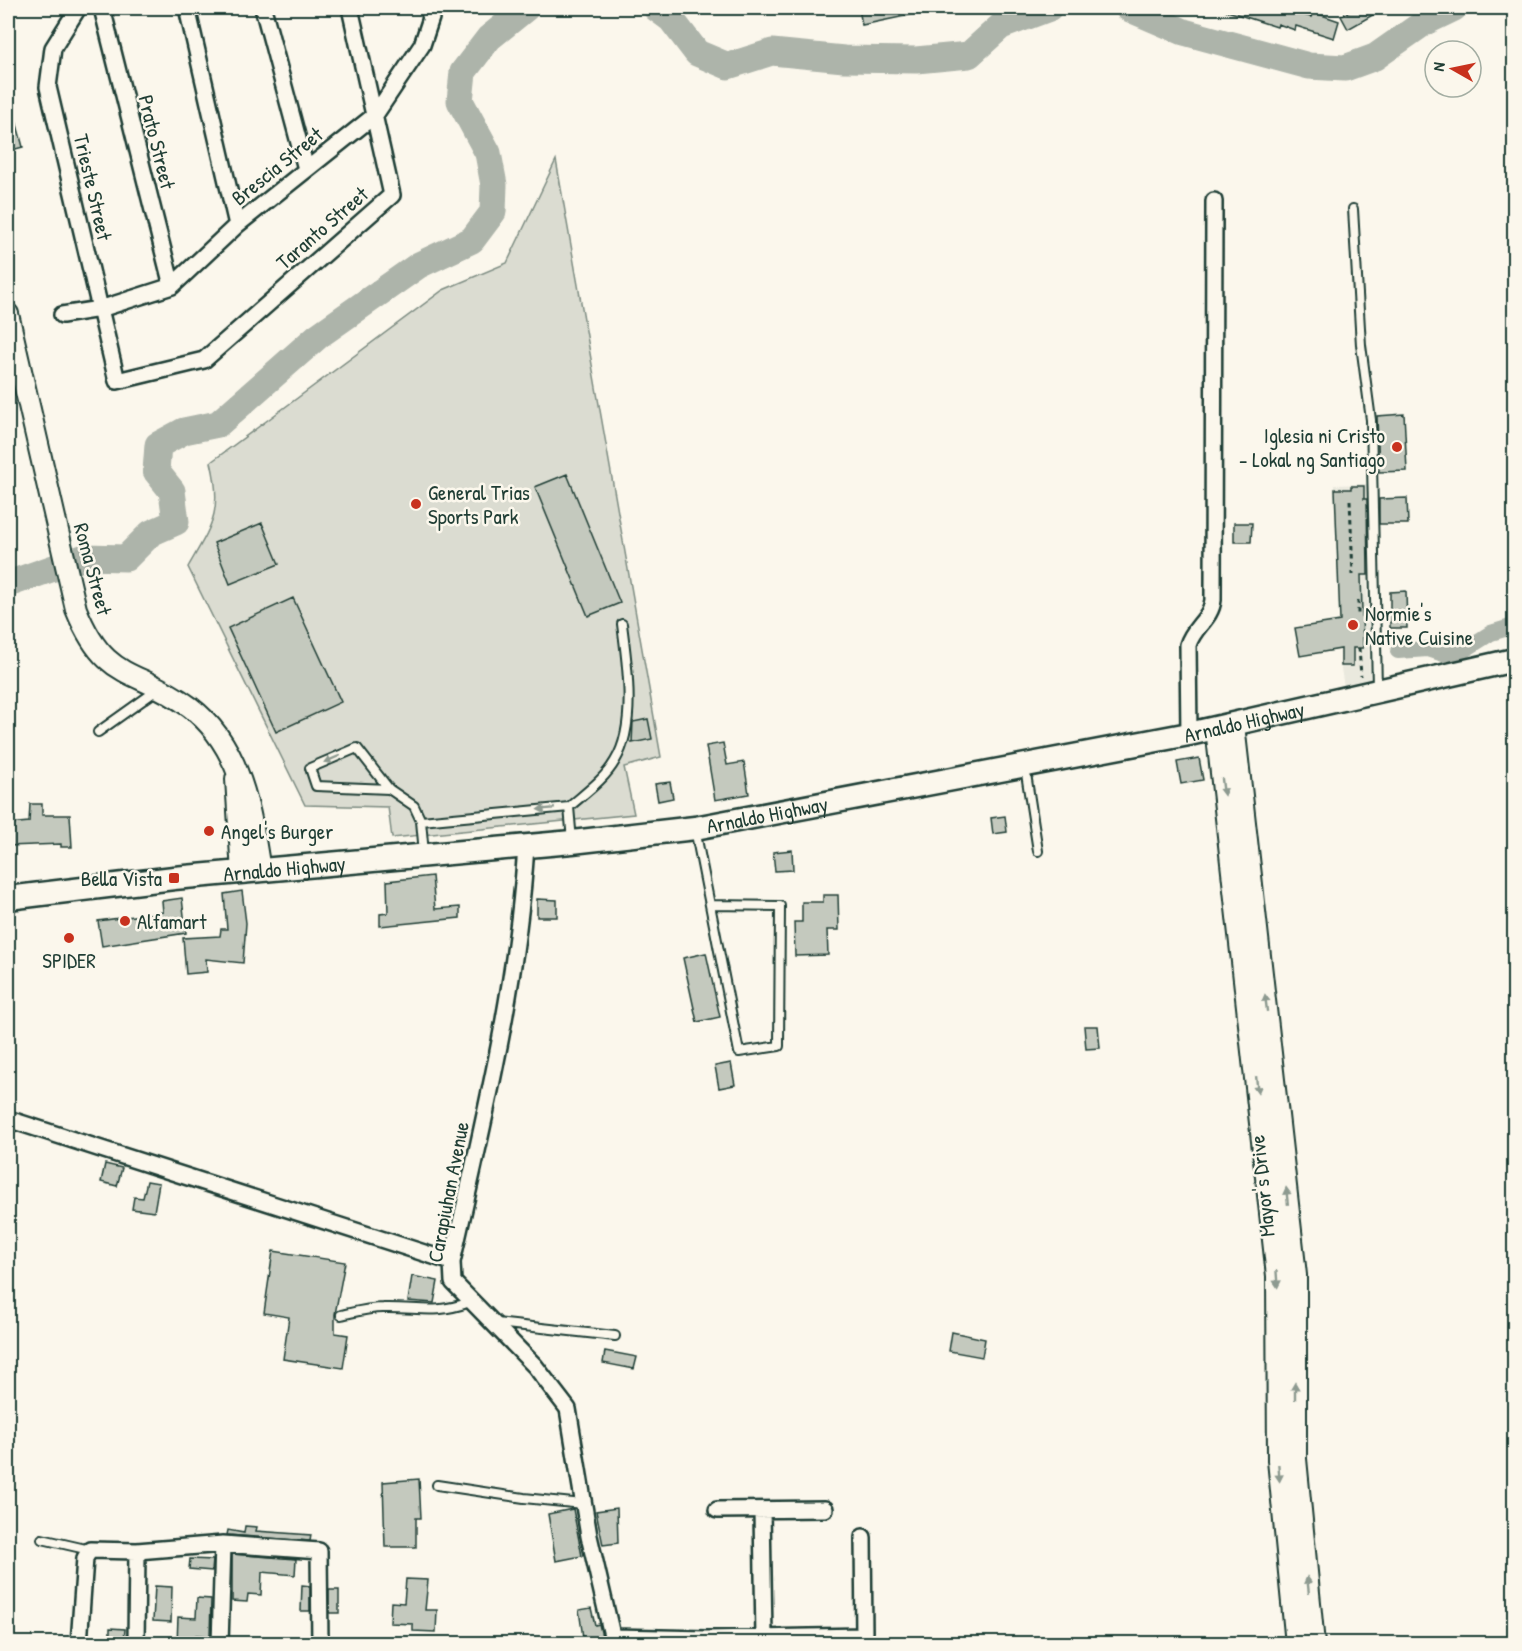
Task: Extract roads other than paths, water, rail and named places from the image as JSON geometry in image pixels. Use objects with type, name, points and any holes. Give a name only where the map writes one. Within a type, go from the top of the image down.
[{"type":"main road","name":"Arnaldo Highway","points":[[8,898],[695,828],[1189,734],[1515,660]]},
{"type":"street","name":"Trieste Street","points":[[78,8],[53,48],[48,87],[117,381]]},
{"type":"street","name":"Prato Street","points":[[102,8],[172,286]]},
{"type":"street","points":[[187,8],[237,225]]},
{"type":"street","points":[[263,8],[306,169]]},
{"type":"street","name":"Taranto Street","points":[[117,381],[204,360],[392,195],[350,8]]},
{"type":"street","name":"Brescia Street","points":[[62,315],[100,309],[172,286],[237,225],[375,115],[422,45],[431,18],[428,8]]},
{"type":"street","points":[[1189,734],[1188,645],[1190,638],[1209,614],[1213,600],[1214,201]]},
{"type":"street","name":"Roma Street","points":[[8,314],[70,586],[86,635],[101,656],[122,672],[191,708],[208,724],[224,745],[236,767],[250,805],[251,872]]},
{"type":"street","name":"Mayor's Drive","points":[[1225,726],[1275,1170],[1296,1275],[1296,1459],[1314,1644]]},
{"type":"street","name":"Carapiuhan Avenue","points":[[526,846],[522,912],[500,1048],[452,1262],[453,1282],[470,1302],[535,1366],[568,1409],[584,1503],[614,1640]]},
{"type":"street","points":[[8,1119],[452,1262]]},
{"type":"street","name":"Mayor's Drive","points":[[1275,1170],[1278,1460],[1296,1644]]},
{"type":"street","points":[[717,1510],[825,1509]]},
{"type":"street","points":[[762,1510],[764,1638]]},
{"type":"street","points":[[614,1640],[864,1636],[863,1537]]},
{"type":"street","points":[[79,1644],[85,1558],[90,1550],[137,1551],[223,1544],[319,1551],[320,1644]]},
{"type":"street","points":[[220,1644],[223,1544]]},
{"type":"street","points":[[136,1644],[137,1551]]},
{"type":"lane","points":[[1353,209],[1361,345],[1371,420],[1369,694]]},
{"type":"lane","points":[[422,821],[569,807],[597,783],[618,756],[630,698],[622,624]]},
{"type":"lane","points":[[98,732],[158,689]]},
{"type":"lane","points":[[389,789],[316,786],[310,768],[357,748],[389,789],[414,806],[422,821],[424,855]]},
{"type":"lane","points":[[1025,766],[1038,851]]},
{"type":"lane","points":[[569,807],[573,842]]},
{"type":"lane","points":[[695,828],[710,905],[739,1052],[779,1046],[780,906],[710,905]]},
{"type":"lane","points":[[341,1315],[381,1308],[429,1312],[448,1310],[470,1302]]},
{"type":"lane","points":[[492,1323],[615,1336]]},
{"type":"lane","points":[[436,1485],[524,1498],[584,1503]]},
{"type":"lane","points":[[42,1539],[90,1550]]},
{"type":"waterway","points":[[8,584],[85,557],[126,558],[151,533],[176,522],[172,491],[156,471],[158,445],[184,431],[218,424],[318,336],[419,265],[472,240],[493,212],[494,185],[488,153],[460,101],[463,72],[489,38],[526,8]]},
{"type":"waterway","points":[[656,8],[671,19],[697,53],[728,66],[772,52],[844,59],[916,60],[969,55],[1001,26],[1049,8]]},
{"type":"waterway","points":[[1128,8],[1184,32],[1309,66],[1345,68],[1375,57],[1425,22],[1454,8]]},
{"type":"waterway","points":[[1398,651],[1428,649],[1443,654],[1458,654],[1491,633],[1514,626]]},
{"type":"place","name":"Iglesia ni Cristo - Lokal ng Santiago","points":[[1397,447]]},
{"type":"place","name":"General Trias Sports Park","points":[[416,504]]},
{"type":"place","name":"Normie's Native Cuisine","points":[[1353,625]]},
{"type":"place","name":"Angel's Burger","points":[[209,831]]},
{"type":"place","name":"Bella Vista","points":[[174,878]]},
{"type":"place","name":"Alfamart","points":[[125,921]]},
{"type":"place","name":"SPIDER","points":[[69,938]]}]
